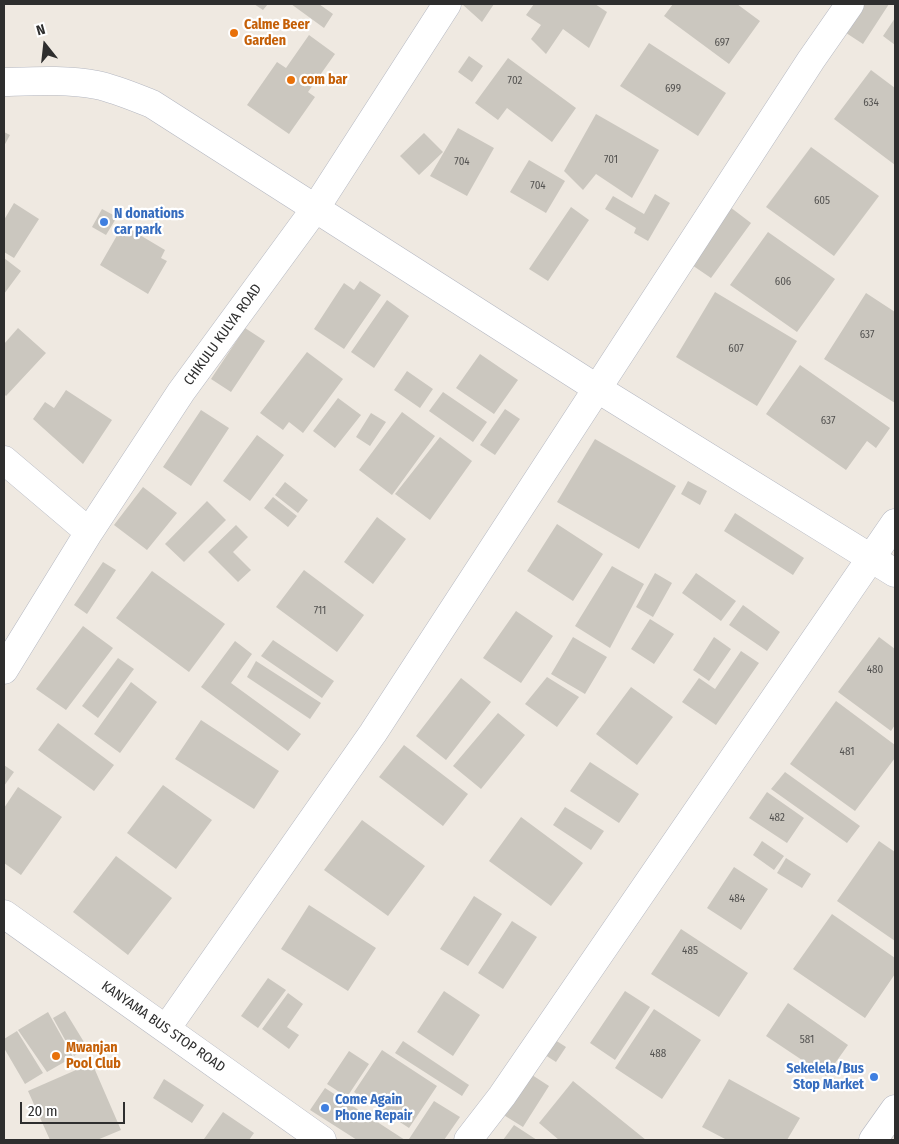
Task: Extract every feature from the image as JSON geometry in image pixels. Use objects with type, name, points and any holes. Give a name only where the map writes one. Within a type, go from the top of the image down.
[{"type":"street","name":"CHIKULU KULYA ROAD","points":[[4,670],[89,532],[181,392],[315,209],[447,4]]},
{"type":"street","points":[[166,1029],[373,733],[811,60],[850,4]]},
{"type":"street","points":[[4,82],[55,80],[96,84],[152,104],[598,389],[895,573]]},
{"type":"street","points":[[4,460],[89,532]]},
{"type":"street","points":[[468,1140],[513,1080],[895,523]]},
{"type":"street","name":"KANYAMA BUS STOP ROAD","points":[[4,914],[322,1140]]},
{"type":"street","points":[[873,1140],[895,1109]]},
{"type":"building","points":[[254,4],[268,4],[263,10]]},
{"type":"building","points":[[291,4],[319,4],[333,14],[324,28]]},
{"type":"building","points":[[462,4],[494,4],[482,22]]},
{"type":"building","points":[[534,4],[595,4],[607,12],[589,48],[563,29],[546,54],[531,39],[541,25],[526,15]]},
{"type":"building","points":[[673,4],[737,4],[760,21],[729,64],[664,16]]},
{"type":"building","points":[[856,4],[889,4],[863,44],[840,29]]},
{"type":"building","points":[[895,18],[895,45],[883,36]]},
{"type":"building","name":"com bar","points":[[309,35],[335,54],[308,92],[315,97],[289,134],[247,105],[277,62],[286,68]]},
{"type":"building","points":[[649,43],[726,93],[698,136],[620,86]]},
{"type":"building","points":[[469,56],[483,66],[472,82],[458,72]]},
{"type":"building","points":[[508,58],[576,108],[552,142],[507,108],[498,120],[475,103]]},
{"type":"building","points":[[871,70],[895,88],[895,165],[834,119]]},
{"type":"building","points":[[596,114],[659,150],[632,198],[596,174],[583,190],[564,171]]},
{"type":"building","points":[[458,128],[494,148],[467,196],[430,176]]},
{"type":"building","points":[[4,132],[10,135],[4,146]]},
{"type":"building","points":[[424,133],[443,152],[419,175],[400,156]]},
{"type":"building","points":[[811,147],[879,196],[834,256],[766,207]]},
{"type":"building","points":[[529,160],[565,181],[546,213],[510,192]]},
{"type":"building","points":[[655,194],[670,203],[648,241],[634,233],[636,228],[605,209],[613,196],[644,214]]},
{"type":"building","points":[[14,203],[39,219],[14,258],[4,252],[4,220]]},
{"type":"building","points":[[571,207],[589,220],[548,281],[529,269]]},
{"type":"building","points":[[730,207],[751,223],[711,278],[689,263]]},
{"type":"building","name":"N donations car park","points":[[102,209],[117,217],[106,235],[92,227]]},
{"type":"building","points":[[123,225],[165,250],[161,258],[167,261],[148,294],[100,265]]},
{"type":"building","points":[[768,232],[835,279],[797,332],[730,285]]},
{"type":"building","points":[[4,258],[21,271],[4,294]]},
{"type":"building","points":[[360,281],[381,295],[344,349],[314,329],[344,283],[354,290]]},
{"type":"building","points":[[715,292],[797,341],[757,406],[676,357]]},
{"type":"building","points":[[866,293],[895,312],[895,403],[824,359]]},
{"type":"building","points":[[387,300],[409,316],[374,368],[351,352]]},
{"type":"building","points":[[18,328],[46,353],[6,396],[4,394],[4,344]]},
{"type":"building","points":[[245,328],[265,341],[231,392],[211,379]]},
{"type":"building","points":[[307,352],[343,379],[303,433],[289,422],[283,430],[260,413]]},
{"type":"building","points":[[480,354],[518,380],[494,414],[456,388]]},
{"type":"building","points":[[800,365],[890,428],[876,448],[867,441],[846,470],[766,414]]},
{"type":"building","points":[[407,371],[433,389],[420,408],[394,390]]},
{"type":"building","points":[[66,390],[112,420],[83,464],[33,419],[45,402],[54,408]]},
{"type":"building","points":[[443,392],[487,422],[473,442],[429,411]]},
{"type":"building","points":[[338,398],[361,415],[335,448],[313,431]]},
{"type":"building","points":[[505,409],[520,419],[495,455],[480,445]]},
{"type":"building","points":[[201,410],[229,428],[191,486],[163,467]]},
{"type":"building","points":[[402,412],[435,436],[392,495],[359,470]]},
{"type":"building","points":[[371,413],[386,422],[370,446],[356,437]]},
{"type":"building","points":[[257,435],[284,455],[250,501],[223,481]]},
{"type":"building","points":[[440,437],[472,461],[430,520],[395,494]]},
{"type":"building","points":[[595,439],[676,486],[639,549],[557,502]]},
{"type":"building","points":[[688,481],[707,491],[700,505],[681,494]]},
{"type":"building","points":[[285,482],[308,500],[298,513],[275,495]]},
{"type":"building","points":[[143,487],[177,513],[147,550],[114,525]]},
{"type":"building","points":[[273,497],[297,516],[288,527],[264,508]]},
{"type":"building","points":[[207,501],[226,520],[184,562],[165,544]]},
{"type":"building","points":[[735,513],[804,558],[793,575],[724,531]]},
{"type":"building","points":[[377,517],[406,539],[373,584],[344,562]]},
{"type":"building","points":[[557,524],[603,554],[573,601],[527,571]]},
{"type":"building","points":[[236,525],[248,537],[233,552],[251,570],[238,582],[208,552]]},
{"type":"building","points":[[103,562],[116,570],[87,614],[74,605]]},
{"type":"building","points":[[612,566],[644,584],[610,648],[575,626]]},
{"type":"building","points":[[304,570],[364,615],[337,652],[276,607]]},
{"type":"building","points":[[152,571],[225,624],[189,672],[116,618]]},
{"type":"building","points":[[655,573],[672,583],[653,617],[636,607]]},
{"type":"building","points":[[696,573],[736,601],[721,621],[682,593]]},
{"type":"building","points":[[743,605],[780,632],[767,651],[729,625]]},
{"type":"building","points":[[516,611],[553,636],[521,683],[483,658]]},
{"type":"building","points":[[650,619],[674,634],[654,664],[631,649]]},
{"type":"building","points":[[83,626],[113,648],[66,710],[36,689]]},
{"type":"building","points":[[573,637],[607,657],[585,694],[551,674]]},
{"type":"building","points":[[714,637],[731,649],[709,681],[693,670]]},
{"type":"building","points":[[879,637],[895,649],[895,725],[891,731],[838,692]]},
{"type":"building","points":[[273,640],[334,681],[322,698],[261,656]]},
{"type":"building","points":[[235,641],[252,654],[231,683],[301,734],[288,751],[201,687]]},
{"type":"building","points":[[741,651],[759,663],[716,725],[682,702],[699,678],[715,689]]},
{"type":"building","points":[[118,658],[134,669],[98,718],[82,706]]},
{"type":"building","points":[[256,661],[321,703],[310,719],[247,677]]},
{"type":"building","points":[[547,677],[579,697],[557,727],[525,704]]},
{"type":"building","points":[[461,678],[491,702],[446,760],[416,736]]},
{"type":"building","points":[[131,682],[157,702],[120,753],[94,734]]},
{"type":"building","points":[[631,687],[673,717],[637,765],[596,734]]},
{"type":"building","points":[[836,701],[895,745],[895,758],[855,811],[790,764]]},
{"type":"building","points":[[498,713],[525,735],[481,789],[453,766]]},
{"type":"building","points":[[201,720],[279,771],[254,809],[175,759]]},
{"type":"building","points":[[58,723],[114,765],[94,791],[38,750]]},
{"type":"building","points":[[404,745],[468,794],[443,826],[379,777]]},
{"type":"building","points":[[590,762],[639,794],[619,823],[570,791]]},
{"type":"building","points":[[4,765],[14,772],[4,786]]},
{"type":"building","points":[[785,772],[860,826],[847,843],[771,789]]},
{"type":"building","points":[[163,785],[212,820],[176,869],[127,833]]},
{"type":"building","points":[[18,787],[62,817],[21,875],[4,863],[4,808]]},
{"type":"building","points":[[767,792],[804,818],[787,843],[749,818]]},
{"type":"building","points":[[565,807],[604,831],[591,850],[553,825]]},
{"type":"building","points":[[521,817],[583,863],[551,906],[489,861]]},
{"type":"building","points":[[362,820],[425,866],[388,916],[324,870]]},
{"type":"building","points":[[762,841],[784,856],[774,870],[753,855]]},
{"type":"building","points":[[879,841],[895,852],[895,941],[837,901]]},
{"type":"building","points":[[116,856],[172,898],[128,955],[73,912]]},
{"type":"building","points":[[786,858],[811,874],[802,888],[777,873]]},
{"type":"building","points":[[734,867],[768,889],[741,930],[707,908]]},
{"type":"building","points":[[474,896],[502,914],[468,966],[440,949]]},
{"type":"building","points":[[309,905],[376,948],[348,991],[281,949]]},
{"type":"building","points":[[832,914],[895,958],[895,974],[865,1018],[793,969]]},
{"type":"building","points":[[512,921],[537,937],[503,989],[478,973]]},
{"type":"building","points":[[681,929],[748,973],[719,1017],[651,974]]},
{"type":"building","points":[[268,978],[286,990],[258,1028],[241,1016]]},
{"type":"building","points":[[444,991],[480,1015],[453,1056],[417,1032]]},
{"type":"building","points":[[625,991],[650,1007],[615,1060],[590,1043]]},
{"type":"building","points":[[288,993],[303,1004],[287,1027],[299,1035],[289,1049],[262,1029]]},
{"type":"building","points":[[788,1003],[848,1045],[826,1076],[766,1036]]},
{"type":"building","points":[[654,1009],[701,1040],[662,1099],[615,1068]]},
{"type":"building","points":[[65,1011],[87,1047],[74,1056],[53,1018]]},
{"type":"building","points":[[48,1012],[73,1057],[47,1072],[18,1030]]},
{"type":"building","points":[[17,1031],[43,1073],[25,1084],[4,1048],[4,1039]]},
{"type":"building","points":[[552,1038],[566,1047],[556,1062],[542,1053]]},
{"type":"building","points":[[403,1041],[469,1085],[462,1096],[395,1053]]},
{"type":"building","points":[[382,1050],[437,1086],[409,1128],[354,1092]]},
{"type":"building","points":[[349,1051],[369,1064],[347,1097],[327,1084]]},
{"type":"building","points":[[92,1063],[121,1130],[97,1140],[50,1140],[28,1091]]},
{"type":"building","points":[[529,1073],[549,1086],[523,1127],[502,1114]]},
{"type":"building","points":[[164,1079],[204,1105],[192,1123],[153,1098]]},
{"type":"building","points":[[729,1079],[800,1118],[787,1140],[727,1140],[702,1127]]},
{"type":"building","points":[[573,1081],[646,1140],[559,1140],[539,1123]]},
{"type":"building","points":[[325,1088],[405,1140],[357,1140],[310,1110]]},
{"type":"building","points":[[434,1101],[460,1117],[444,1140],[409,1139]]},
{"type":"building","points":[[223,1112],[254,1133],[249,1140],[204,1139]]},
{"type":"building","points":[[514,1125],[537,1140],[503,1140]]},
{"type":"place","name":"Calme Beer Garden","points":[[234,33]]},
{"type":"place","name":"com bar","points":[[291,80]]},
{"type":"place","name":"N donations car park","points":[[104,222]]},
{"type":"place","name":"Mwanjan Pool Club","points":[[56,1056]]},
{"type":"place","name":"Sekelela/Bus Stop Market","points":[[874,1077]]},
{"type":"place","name":"Come Again Phone Repair","points":[[325,1108]]}]
